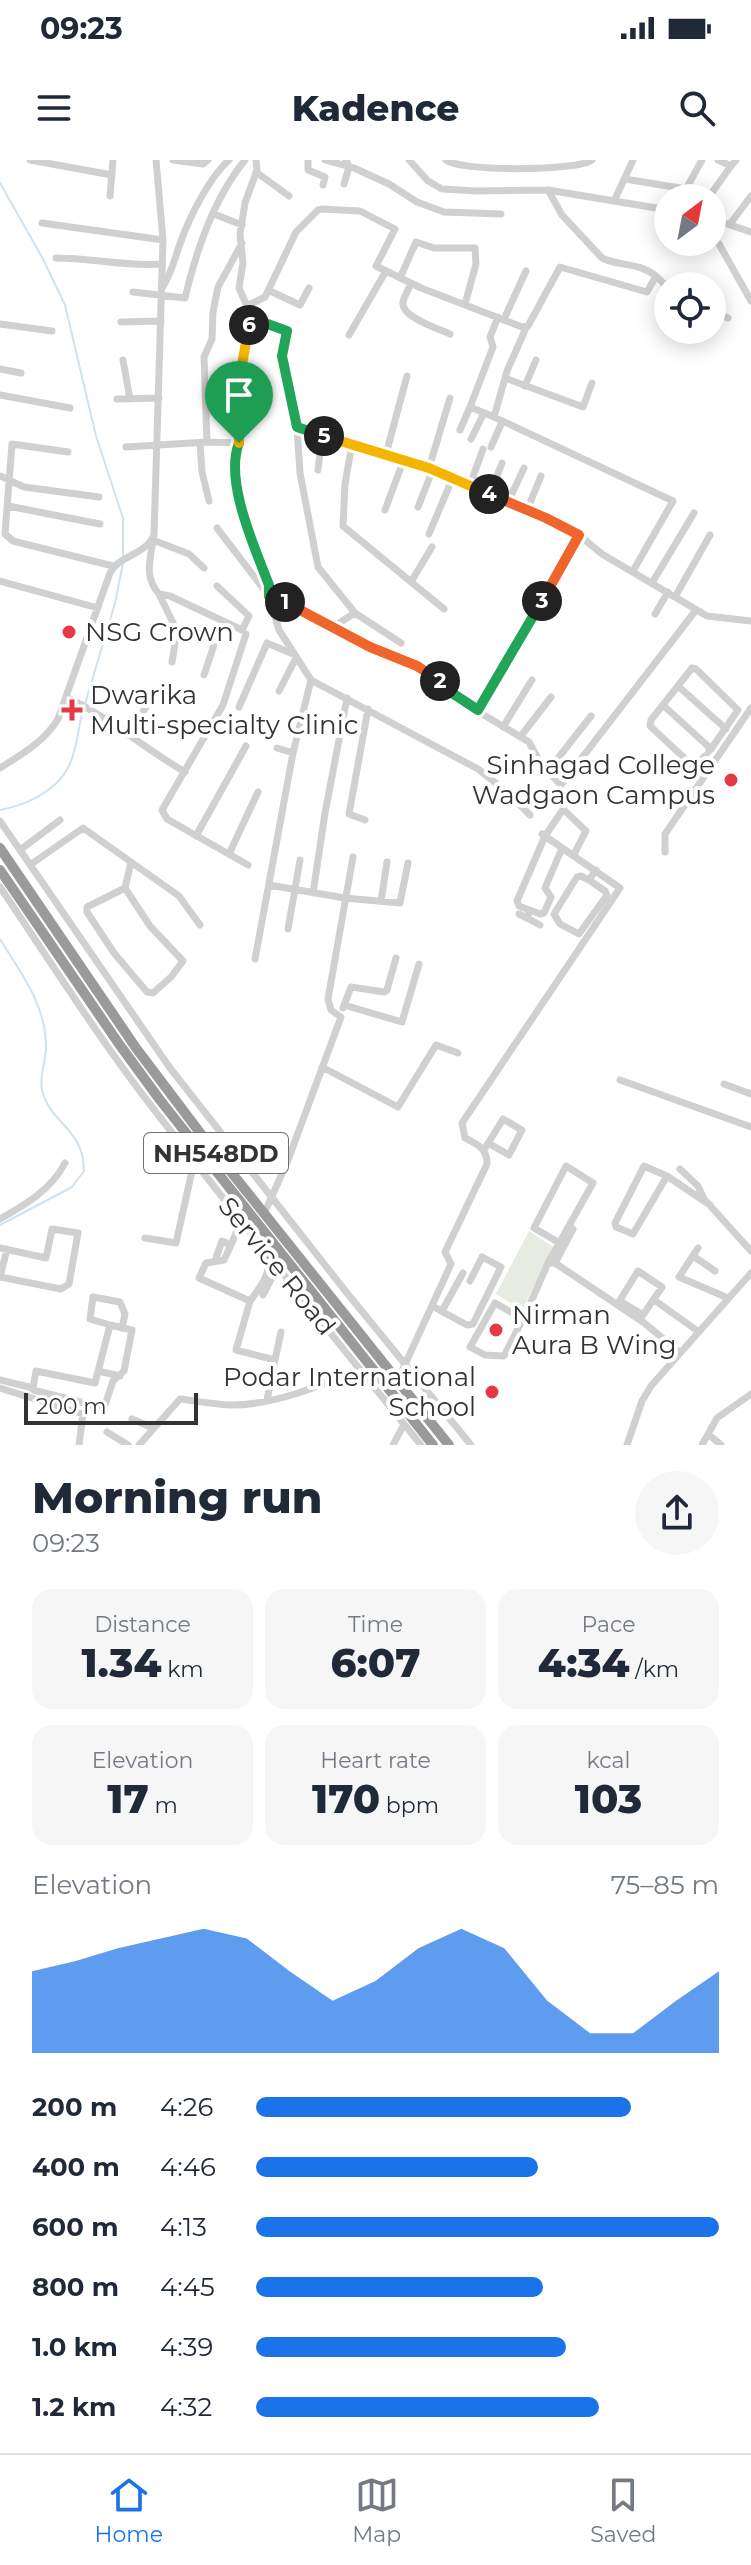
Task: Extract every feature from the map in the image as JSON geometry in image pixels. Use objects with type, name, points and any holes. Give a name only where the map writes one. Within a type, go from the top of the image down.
[{"type":"highway","name":"NH548DD","points":[[0,848],[136,1048],[449,1445]]},
{"type":"highway","name":"NH548DD","points":[[0,870],[127,1055],[433,1445]]},
{"type":"highway","points":[[267,1256],[276,1247]]},
{"type":"street","points":[[30,160],[112,175]]},
{"type":"street","points":[[110,196],[113,160]]},
{"type":"street","points":[[156,160],[163,240],[162,292],[157,498],[148,573],[150,584],[159,594],[177,631],[172,662]]},
{"type":"street","points":[[173,160],[203,164],[208,160]]},
{"type":"street","points":[[162,292],[186,228],[205,190],[229,160]]},
{"type":"street","points":[[133,292],[162,292],[185,298],[200,247],[214,214],[230,180],[245,160]]},
{"type":"street","points":[[256,160],[256,172],[245,203],[242,225],[243,263],[239,288],[248,317],[239,382],[236,461],[239,506],[269,585],[279,630],[311,680],[478,769],[530,815]]},
{"type":"street","points":[[308,160],[308,170],[325,177],[323,185]]},
{"type":"street","points":[[325,160],[348,164],[417,202],[444,212],[501,214]]},
{"type":"street","points":[[409,160],[428,181],[442,189],[548,190],[654,207]]},
{"type":"street","points":[[446,160],[462,167],[511,164],[574,166],[592,160]]},
{"type":"street","points":[[615,199],[633,160]]},
{"type":"street","points":[[625,179],[686,189],[702,160]]},
{"type":"street","points":[[718,160],[733,163],[718,184]]},
{"type":"street","points":[[344,184],[348,164]]},
{"type":"street","points":[[256,172],[289,196]]},
{"type":"street","points":[[548,190],[562,215],[602,258],[609,262],[636,265],[654,275]]},
{"type":"street","points":[[730,224],[751,196]]},
{"type":"street","points":[[247,306],[262,300],[270,291],[296,232],[318,210],[360,211],[395,229],[376,266],[526,328]]},
{"type":"street","points":[[214,214],[242,225]]},
{"type":"street","points":[[42,223],[163,240]]},
{"type":"street","points":[[726,223],[751,232]]},
{"type":"street","points":[[400,278],[416,242],[434,248],[475,248],[476,264],[465,304]]},
{"type":"street","points":[[209,501],[202,472],[204,357],[212,339],[218,287],[242,243]]},
{"type":"street","points":[[726,256],[751,301]]},
{"type":"street","points":[[56,258],[143,266],[162,264]]},
{"type":"street","points":[[470,485],[498,420],[505,378],[526,328],[560,267],[641,293],[647,292],[654,280]]},
{"type":"street","points":[[349,335],[386,271]]},
{"type":"street","points":[[460,430],[493,347],[490,337],[526,271]]},
{"type":"street","points":[[411,283],[402,303],[404,310],[410,316],[450,334]]},
{"type":"street","points":[[270,291],[300,305],[309,288]]},
{"type":"street","points":[[248,317],[287,331],[282,356],[297,427],[300,473],[318,567],[355,613],[401,643]]},
{"type":"street","points":[[121,322],[161,321]]},
{"type":"street","points":[[0,324],[52,331]]},
{"type":"street","points":[[123,360],[130,399]]},
{"type":"street","points":[[525,386],[536,360]]},
{"type":"street","points":[[0,369],[21,373]]},
{"type":"street","points":[[386,454],[407,376]]},
{"type":"street","points":[[505,378],[583,407],[592,383]]},
{"type":"street","points":[[0,395],[70,408]]},
{"type":"street","points":[[117,399],[159,398]]},
{"type":"street","points":[[418,507],[450,398]]},
{"type":"street","points":[[470,407],[673,501],[633,571]]},
{"type":"street","points":[[471,439],[484,413]]},
{"type":"street","points":[[297,427],[453,477],[579,535],[602,554],[696,610],[713,618],[751,621]]},
{"type":"street","points":[[318,470],[322,436]]},
{"type":"street","points":[[126,447],[239,443]]},
{"type":"street","points":[[68,452],[12,444],[4,476],[8,506],[4,530],[9,539],[115,565]]},
{"type":"street","points":[[342,538],[345,484],[352,444]]},
{"type":"street","points":[[385,510],[404,459]]},
{"type":"street","points":[[490,495],[502,463]]},
{"type":"street","points":[[508,502],[524,468]]},
{"type":"street","points":[[4,476],[24,487],[99,497]]},
{"type":"street","points":[[527,510],[541,476]]},
{"type":"street","points":[[429,534],[453,477]]},
{"type":"street","points":[[8,506],[100,524]]},
{"type":"street","points":[[652,583],[694,513]]},
{"type":"street","points":[[343,526],[444,609]]},
{"type":"street","points":[[217,528],[269,596],[437,678],[464,703],[521,736],[561,785],[696,610]]},
{"type":"street","points":[[478,710],[579,535]]},
{"type":"street","points":[[655,614],[672,594],[710,535]]},
{"type":"street","points":[[0,768],[42,740],[58,719],[115,565],[153,540]]},
{"type":"street","points":[[153,540],[189,554],[204,568]]},
{"type":"street","points":[[411,582],[432,547]]},
{"type":"street","points":[[0,581],[98,608]]},
{"type":"street","points":[[159,594],[170,596],[242,630],[249,616],[217,586]]},
{"type":"street","points":[[331,628],[355,613]]},
{"type":"street","points":[[204,675],[222,621]]},
{"type":"street","points":[[246,634],[223,705],[162,810],[167,819],[248,865]]},
{"type":"street","points":[[239,707],[267,643],[294,656]]},
{"type":"street","points":[[279,691],[294,656]]},
{"type":"street","points":[[692,668],[696,669],[737,707],[738,712],[694,767],[650,726],[651,720],[678,686],[692,668]]},
{"type":"street","points":[[255,959],[293,753],[311,680]]},
{"type":"street","points":[[503,727],[532,680]]},
{"type":"street","points":[[678,686],[726,729]]},
{"type":"street","points":[[128,735],[153,696]]},
{"type":"street","points":[[66,697],[185,772]]},
{"type":"street","points":[[521,736],[551,697]]},
{"type":"street","points":[[313,893],[347,698]]},
{"type":"street","points":[[663,705],[711,749]]},
{"type":"street","points":[[665,852],[665,834],[751,708]]},
{"type":"street","points":[[365,820],[349,814],[368,709]]},
{"type":"street","points":[[548,771],[591,716]]},
{"type":"street","points":[[196,836],[246,746]]},
{"type":"street","points":[[277,748],[293,753]]},
{"type":"street","points":[[705,756],[712,763]]},
{"type":"street","points":[[229,854],[258,792]]},
{"type":"street","points":[[540,925],[525,914],[517,901],[544,835],[559,813],[565,811],[586,831],[573,856]]},
{"type":"street","points":[[20,850],[60,820]]},
{"type":"street","points":[[1,822],[163,1059],[471,1445]]},
{"type":"street","points":[[30,865],[83,828],[179,896],[200,925]]},
{"type":"street","points":[[397,1382],[451,1264],[445,1252],[487,1164],[486,1147],[503,1119],[522,1130],[509,1155],[486,1147],[465,1138],[462,1123],[620,886],[544,835]]},
{"type":"street","points":[[525,914],[544,913],[551,897],[545,888],[562,848]]},
{"type":"street","points":[[341,1014],[331,1010],[328,999],[353,857]]},
{"type":"street","points":[[288,929],[300,860]]},
{"type":"street","points":[[125,888],[87,907],[87,912],[114,953],[147,992],[153,993],[183,961],[150,926],[125,888],[131,862]]},
{"type":"street","points":[[381,901],[387,862]]},
{"type":"street","points":[[269,885],[345,898],[400,903],[408,863]]},
{"type":"street","points":[[589,880],[596,870]]},
{"type":"street","points":[[577,877],[589,880],[607,895],[579,934],[560,924],[554,914],[577,877]]},
{"type":"street","name":"Service Road","points":[[0,887],[96,1030],[194,1162],[421,1445]]},
{"type":"street","points":[[264,1214],[351,987],[384,992],[396,958]]},
{"type":"street","points":[[344,1005],[402,1022],[419,964]]},
{"type":"street","points":[[322,1067],[398,1107],[436,1045],[458,1053]]},
{"type":"street","points":[[620,1080],[751,1127]]},
{"type":"street","points":[[724,1084],[751,1094]]},
{"type":"street","points":[[145,1238],[176,1243],[194,1162]]},
{"type":"street","points":[[0,1219],[46,1190],[65,1163]]},
{"type":"street","points":[[551,1263],[558,1242],[593,1183],[566,1166],[534,1228],[558,1242]]},
{"type":"street","points":[[667,1176],[633,1234],[615,1226],[644,1166],[667,1176],[710,1205]]},
{"type":"street","points":[[680,1169],[698,1186],[710,1205],[751,1251]]},
{"type":"street","points":[[241,1221],[231,1245],[222,1241],[215,1261],[206,1263],[199,1278],[250,1301]]},
{"type":"street","points":[[52,1229],[78,1233],[69,1284],[61,1289],[0,1277],[4,1249],[46,1258],[52,1229]]},
{"type":"street","points":[[525,1315],[495,1303],[470,1347],[485,1355],[504,1356],[525,1315],[551,1263],[573,1229]]},
{"type":"street","points":[[698,1248],[679,1277],[728,1298]]},
{"type":"street","points":[[267,1256],[270,1267],[250,1301],[236,1350],[275,1360]]},
{"type":"street","points":[[693,1256],[715,1271]]},
{"type":"street","points":[[432,1306],[467,1325],[473,1324],[501,1267],[482,1257],[470,1281]]},
{"type":"street","points":[[551,1263],[619,1303],[643,1315],[662,1287],[638,1271],[619,1303]]},
{"type":"street","points":[[263,1295],[277,1268]]},
{"type":"street","points":[[442,1311],[463,1273]]},
{"type":"street","points":[[627,1445],[642,1401],[651,1386],[751,1273]]},
{"type":"street","points":[[0,1380],[101,1409],[106,1406],[113,1381],[124,1371],[132,1330],[122,1328],[110,1325],[90,1319],[93,1297],[120,1302],[125,1314],[122,1328]]},
{"type":"street","points":[[657,1302],[699,1332]]},
{"type":"street","points":[[619,1303],[679,1352]]},
{"type":"street","points":[[33,1388],[36,1371],[95,1383],[110,1325]]},
{"type":"street","points":[[267,1400],[281,1332]]},
{"type":"street","points":[[139,1445],[180,1399],[230,1405],[267,1400],[360,1369]]},
{"type":"street","points":[[98,1371],[120,1376]]},
{"type":"street","points":[[0,1388],[83,1414],[79,1445]]},
{"type":"street","points":[[702,1445],[717,1418],[751,1394]]},
{"type":"street","points":[[738,1401],[751,1407]]},
{"type":"street","points":[[132,1419],[153,1428]]},
{"type":"street","points":[[393,1445],[404,1424]]},
{"type":"street","points":[[107,1432],[128,1445]]},
{"type":"street","points":[[708,1434],[721,1445]]},
{"type":"shaded area","points":[[529,1231],[553,1247],[522,1310],[496,1294]]},
{"type":"waterway","points":[[0,183],[65,305],[96,436],[123,518],[123,557]]},
{"type":"waterway","points":[[85,704],[115,603],[123,563]]},
{"type":"waterway","points":[[0,810],[39,796],[63,775],[74,753],[83,710]]},
{"type":"waterway","points":[[0,939],[37,1003],[46,1047],[42,1090],[52,1111],[79,1145],[84,1171],[72,1187],[0,1225]]},
{"type":"place","name":"NSG Crown","points":[[69,632]]},
{"type":"place","name":"Dwarika Multi-specialty Clinic","points":[[72,710]]},
{"type":"place","name":"Sinhagad College Wadgaon Campus","points":[[731,780]]},
{"type":"place","name":"Nirman Aura B Wing","points":[[496,1330]]},
{"type":"place","name":"Podar International School","points":[[492,1392]]},
{"type":"route","points":[[248,317],[287,331],[282,356],[297,427],[453,477],[579,535],[478,710],[464,703],[437,678],[417,666],[370,647],[269,596],[269,585],[239,506],[236,449],[239,443],[239,382],[248,317]]}]
